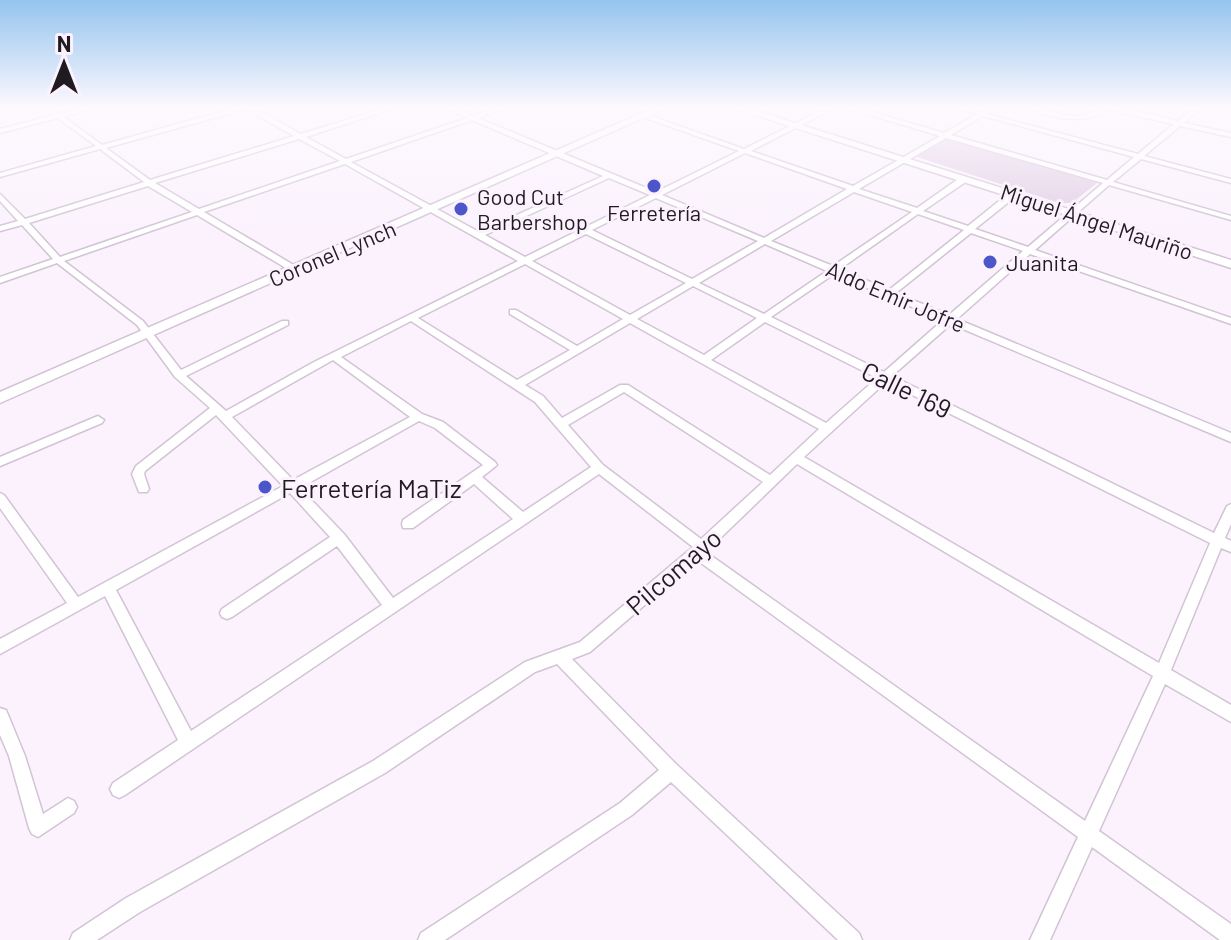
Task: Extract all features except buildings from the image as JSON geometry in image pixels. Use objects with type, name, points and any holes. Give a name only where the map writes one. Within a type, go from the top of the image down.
[{"type":"main road","name":"Coronel Lynch","points":[[0,398],[569,151]]},
{"type":"main road","name":"Miguel Ángel Mauriño","points":[[880,151],[1231,262]]},
{"type":"main road","name":"Miguel Ángel Mauriño","points":[[906,159],[1012,195],[1074,212]]},
{"type":"street","points":[[0,175],[85,151]]},
{"type":"street","points":[[104,151],[149,183],[294,269]]},
{"type":"street","points":[[0,229],[252,151]]},
{"type":"street","points":[[327,151],[827,428]]},
{"type":"street","points":[[0,280],[376,151]]},
{"type":"street","name":"Aldo Emir Jofre","points":[[550,151],[1231,438]]},
{"type":"street","points":[[143,489],[138,474],[140,469],[220,413],[742,151]]},
{"type":"street","points":[[746,151],[1231,321]]},
{"type":"street","points":[[517,385],[696,284],[920,151]]},
{"type":"street","points":[[999,151],[1231,218]]},
{"type":"street","points":[[1118,151],[1231,181]]},
{"type":"street","name":"Pilcomayo","points":[[80,940],[188,873],[379,767],[530,667],[585,647],[699,550],[827,428],[1032,251],[1107,181],[1148,151]]},
{"type":"street","points":[[477,236],[608,176]]},
{"type":"street","points":[[704,360],[964,179]]},
{"type":"street","points":[[890,294],[1012,195]]},
{"type":"street","points":[[0,196],[58,260],[140,323],[179,375],[220,413],[339,538],[392,608]]},
{"type":"street","name":"Calle 169","points":[[585,230],[1224,544]]},
{"type":"street","points":[[513,312],[577,350]]},
{"type":"street","points":[[412,318],[539,399],[599,468],[699,550],[1231,936]]},
{"type":"street","points":[[179,375],[285,323]]},
{"type":"street","points":[[335,357],[418,417],[439,425],[491,465],[408,524]]},
{"type":"street","points":[[561,424],[624,387],[772,482]]},
{"type":"street","points":[[0,647],[418,417]]},
{"type":"street","points":[[0,462],[98,420]]},
{"type":"street","points":[[797,458],[1231,714]]},
{"type":"street","points":[[119,789],[599,468]]},
{"type":"street","points":[[475,478],[521,518]]},
{"type":"street","points":[[0,498],[76,605]]},
{"type":"street","points":[[1040,940],[1224,544],[1231,509]]},
{"type":"street","points":[[227,613],[339,538]]},
{"type":"street","points":[[108,588],[188,743]]},
{"type":"street","points":[[561,658],[671,771],[852,940]]},
{"type":"street","points":[[0,716],[17,756],[38,828],[68,807]]},
{"type":"street","points":[[428,940],[626,809],[671,771]]},
{"type":"shaded area","points":[[926,151],[993,151],[1097,183],[1072,203],[1059,203],[917,157]]},
{"type":"place","name":"Ferretería","points":[[654,186]]},
{"type":"place","name":"Good Cut Barbershop","points":[[461,209]]},
{"type":"place","name":"Juanita","points":[[990,262]]},
{"type":"place","name":"Ferretería MaTiz","points":[[265,487]]}]
